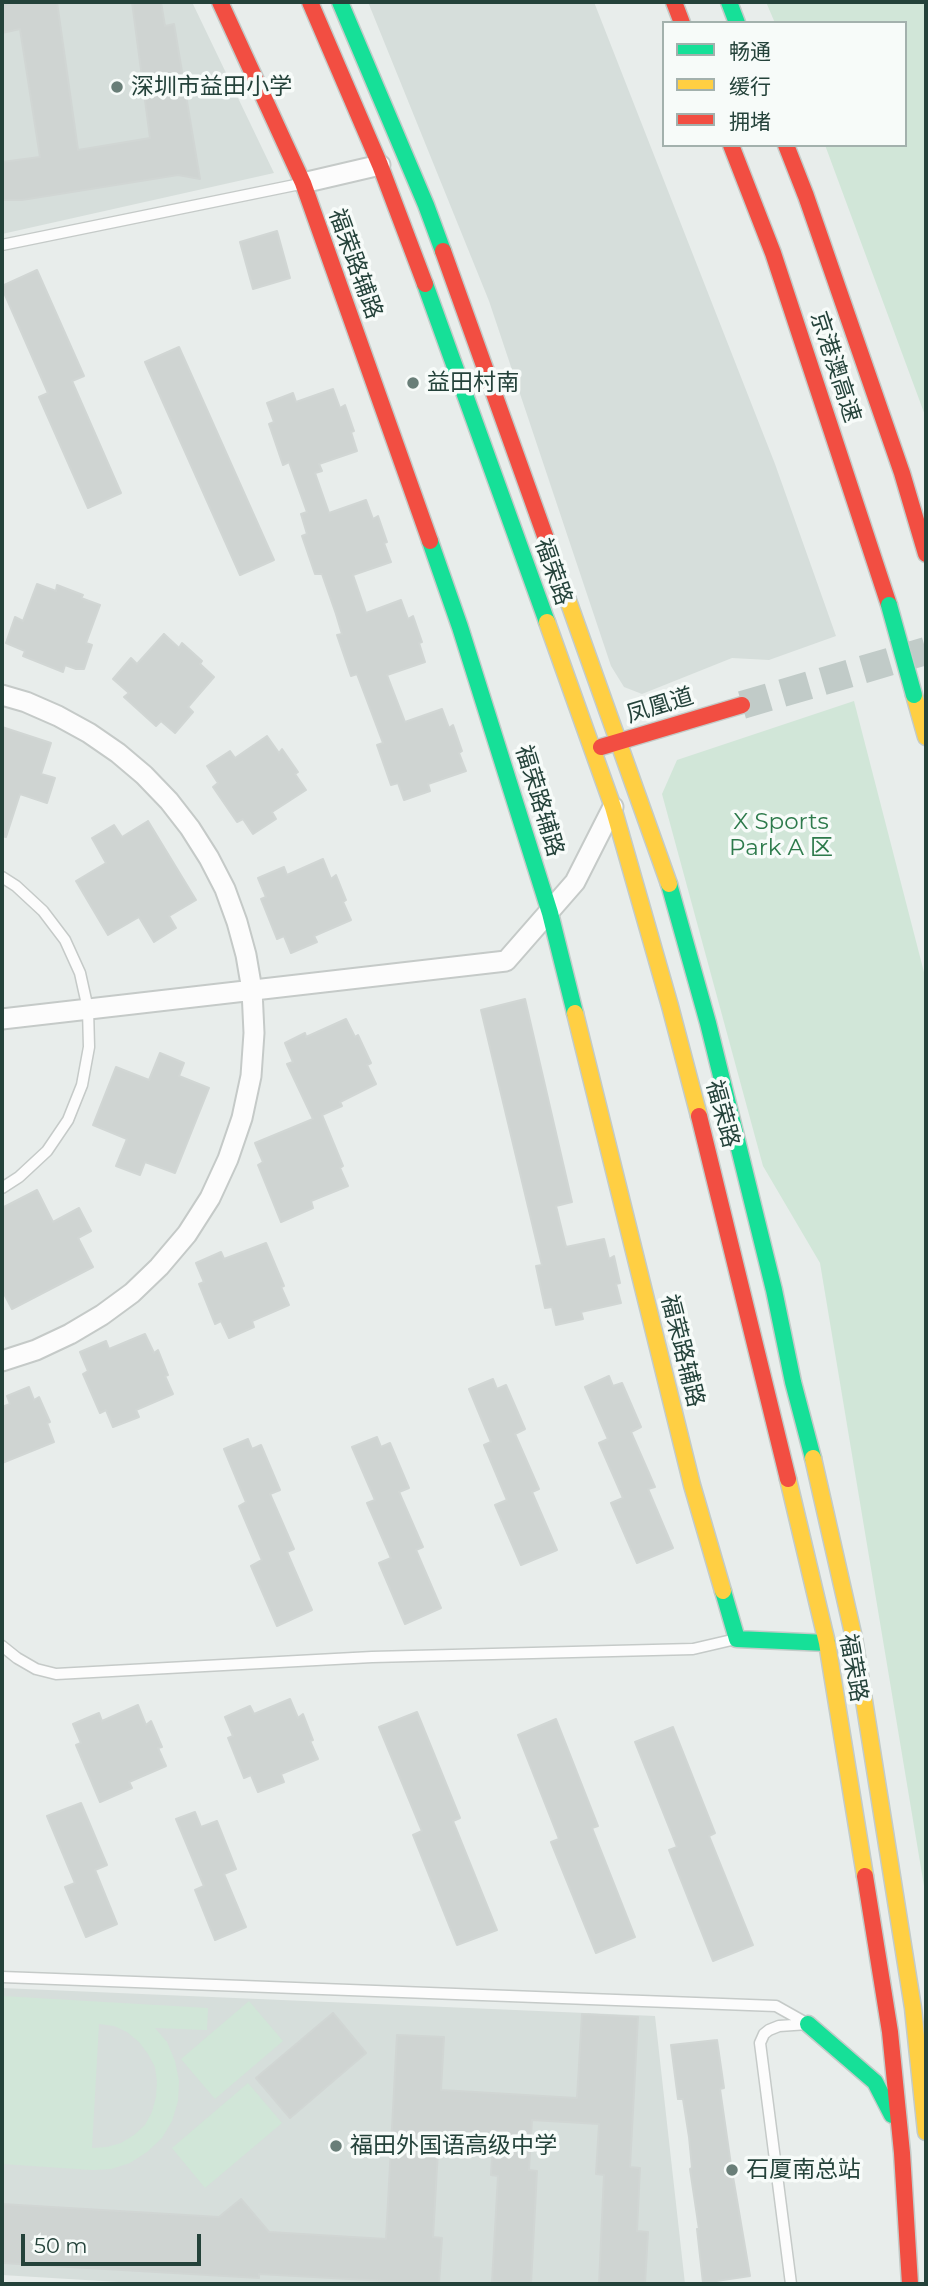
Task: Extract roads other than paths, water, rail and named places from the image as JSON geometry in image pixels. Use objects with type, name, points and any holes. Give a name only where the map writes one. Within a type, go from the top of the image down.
[{"type":"main road","name":"福荣路辅路","points":[[220,2],[303,183],[460,627],[550,913],[692,1485],[737,1639]]},
{"type":"main road","name":"福荣路","points":[[310,2],[380,165],[428,287],[613,807],[667,993],[720,1198],[827,1643],[890,2032],[900,2123],[908,2152],[911,2284]]},
{"type":"main road","name":"福荣路","points":[[340,2],[426,205],[678,913],[774,1290],[793,1382],[855,1638],[914,2008],[926,2125]]},
{"type":"main road","points":[[674,2],[681,21]]},
{"type":"main road","points":[[729,2],[736,21]]},
{"type":"main road","name":"京港澳高速","points":[[732,147],[774,253],[889,605],[926,737]]},
{"type":"main road","name":"京港澳高速","points":[[787,147],[902,473],[926,554]]},
{"type":"main road","name":"凤凰道","points":[[592,750],[742,705]]},
{"type":"main road","points":[[737,1639],[827,1643]]},
{"type":"main road","points":[[808,2024],[875,2082],[890,2111],[900,2123],[926,2125]]},
{"type":"street","points":[[303,183],[380,165]]},
{"type":"street","points":[[2,695],[26,702],[89,733],[136,768],[169,801],[190,828],[225,889],[240,933],[252,990],[254,1033],[251,1076],[242,1118],[215,1188],[187,1234],[132,1293],[102,1315],[36,1350],[2,1361]]},
{"type":"street","points":[[2,1019],[506,961],[575,882],[613,807]]},
{"type":"lane","points":[[2,245],[303,183]]},
{"type":"lane","points":[[2,877],[43,911],[65,940],[80,973],[88,1009],[89,1047],[82,1084],[68,1119],[47,1151],[19,1177],[2,1188]]},
{"type":"lane","points":[[2,1646],[36,1670],[57,1674],[345,1658],[693,1649],[737,1639]]},
{"type":"lane","points":[[2,1977],[776,2006],[808,2024]]},
{"type":"lane","points":[[791,2284],[760,2043],[769,2029],[808,2024]]},
{"type":"tunnel","points":[[742,705],[926,651]]},
{"type":"place","name":"深圳市益田小学","points":[[117,87]]},
{"type":"place","name":"益田村南","points":[[413,383]]},
{"type":"place","name":"福田外国语高级中学","points":[[336,2146]]},
{"type":"place","name":"石厦南总站","points":[[732,2170]]},
{"type":"park label","name":"X Sports Park A 区","points":[[781,835]]}]
